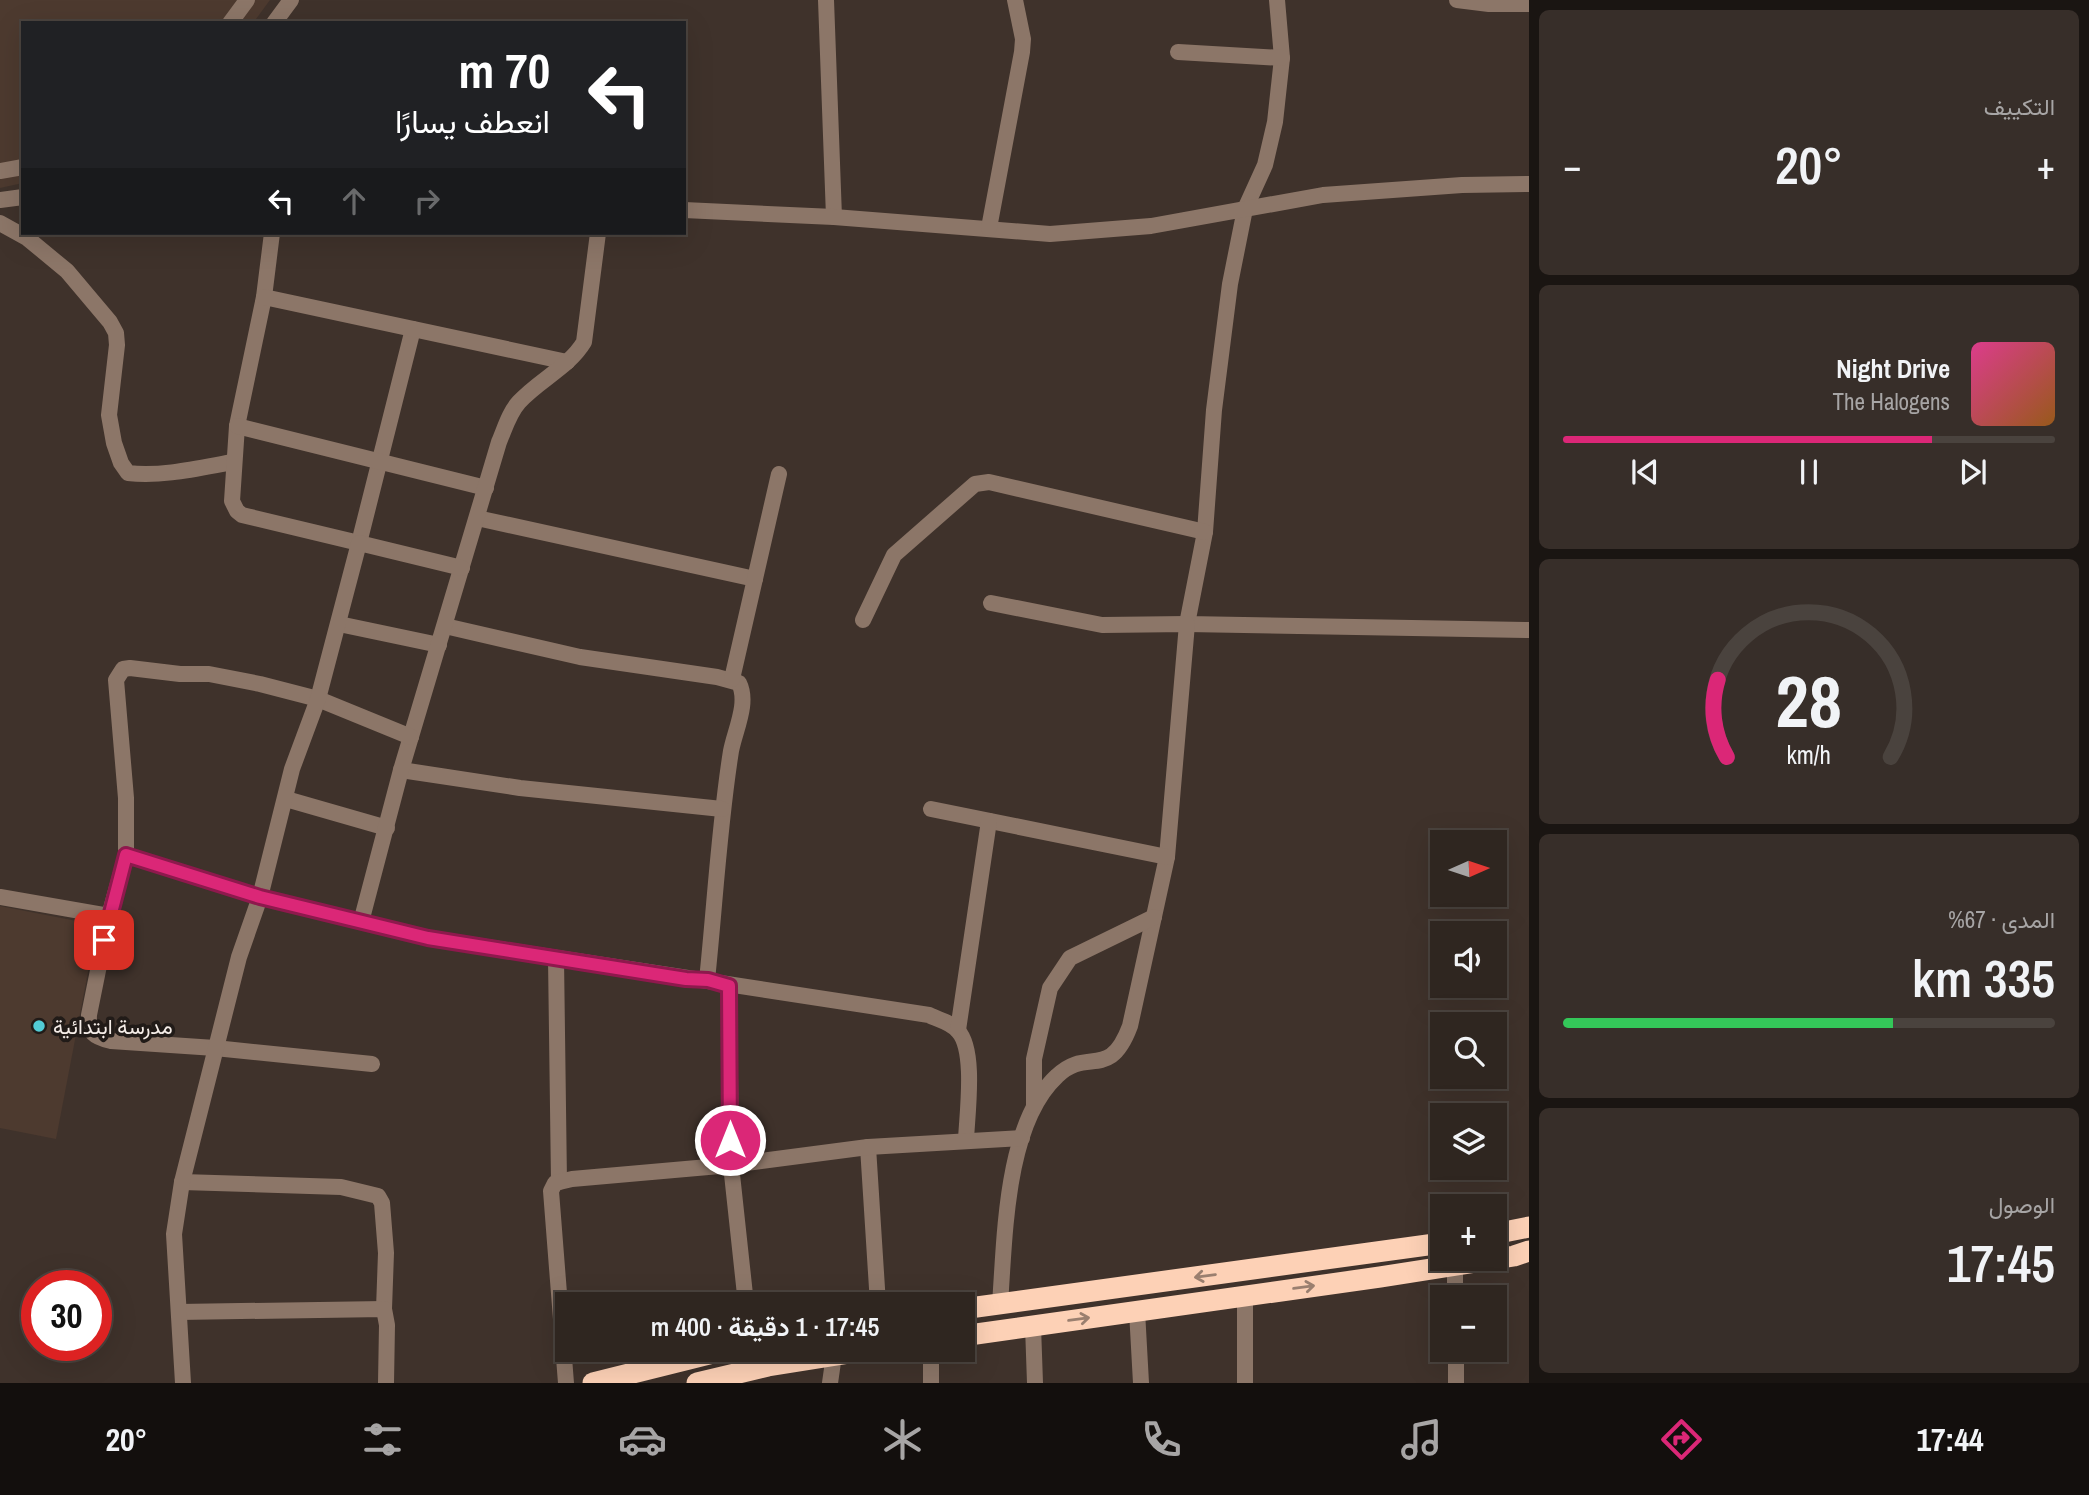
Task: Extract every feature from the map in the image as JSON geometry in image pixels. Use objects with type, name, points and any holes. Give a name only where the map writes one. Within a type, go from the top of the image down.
[{"type":"highway","points":[[1507,1231],[1529,1227]]},
{"type":"highway","points":[[975,1307],[1430,1245]]},
{"type":"highway","points":[[1507,1257],[1529,1251]]},
{"type":"highway","points":[[975,1334],[1430,1269]]},
{"type":"highway","points":[[593,1383],[677,1362]]},
{"type":"highway","points":[[697,1383],[792,1362]]},
{"type":"street","points":[[231,21],[247,0]]},
{"type":"street","points":[[275,21],[291,0]]},
{"type":"street","points":[[826,0],[834,217]]},
{"type":"street","points":[[989,228],[1022,52],[1023,39],[1015,0]]},
{"type":"street","points":[[1000,1304],[1007,1209],[1022,1138],[1034,1105],[1058,1074],[1071,1066],[1104,1060],[1121,1048],[1130,1026],[1167,857],[1187,624],[1205,532],[1214,410],[1230,284],[1245,209],[1265,165],[1275,122],[1282,58],[1277,0]]},
{"type":"street","points":[[1457,0],[1489,5],[1529,4]]},
{"type":"street","points":[[1178,52],[1282,58]]},
{"type":"street","points":[[0,171],[21,167]]},
{"type":"street","points":[[686,210],[834,217],[1050,234],[1151,226],[1323,195],[1462,185],[1529,184]]},
{"type":"street","points":[[0,201],[21,197]]},
{"type":"street","points":[[0,223],[21,235]]},
{"type":"street","points":[[22,235],[67,271],[110,322],[116,333],[109,415],[114,443],[121,463],[128,473],[180,471],[233,462]]},
{"type":"street","points":[[272,235],[264,297],[237,425],[232,501],[237,511],[242,515],[463,568]]},
{"type":"street","points":[[361,922],[401,770],[499,442],[514,407],[567,362],[584,341],[598,235]]},
{"type":"street","points":[[264,297],[567,362]]},
{"type":"street","points":[[183,1383],[174,1234],[182,1182],[239,957],[260,897],[292,769],[318,699],[339,624],[413,330]]},
{"type":"street","points":[[237,425],[486,488]]},
{"type":"street","points":[[732,679],[779,474]]},
{"type":"street","points":[[863,620],[894,555],[975,484],[989,482],[1205,532]]},
{"type":"street","points":[[477,518],[755,579]]},
{"type":"street","points":[[991,603],[1102,625],[1529,630]]},
{"type":"street","points":[[339,624],[439,645]]},
{"type":"street","points":[[445,626],[580,657],[732,679],[739,683],[742,705],[722,809],[708,980]]},
{"type":"street","points":[[372,1064],[215,1048],[111,1041],[93,1035],[89,1027],[89,1015],[109,916],[126,855],[126,798],[116,680],[123,669],[130,668],[180,674],[209,674],[318,699],[411,737]]},
{"type":"street","points":[[401,770],[520,788],[722,809]]},
{"type":"street","points":[[286,799],[387,828]]},
{"type":"street","points":[[931,809],[1167,857]]},
{"type":"street","points":[[958,1030],[989,821]]},
{"type":"street","points":[[126,855],[260,897],[428,938],[929,1015],[951,1024],[963,1036],[968,1066],[965,1140]]},
{"type":"street","points":[[0,897],[109,916]]},
{"type":"street","points":[[1034,1105],[1034,1059],[1050,988],[1070,958],[1154,917]]},
{"type":"street","points":[[556,958],[559,1182]]},
{"type":"street","points":[[729,986],[731,1165],[745,1292]]},
{"type":"street","points":[[566,1383],[551,1191],[559,1182],[731,1165],[868,1147],[1022,1138]]},
{"type":"street","points":[[868,1147],[877,1292]]},
{"type":"street","points":[[182,1182],[341,1187],[378,1196],[382,1203],[386,1253],[386,1383]]},
{"type":"street","points":[[1245,1295],[1245,1383]]},
{"type":"street","points":[[179,1312],[384,1309]]},
{"type":"street","points":[[1137,1311],[1140,1383]]},
{"type":"street","points":[[1033,1326],[1035,1383]]},
{"type":"street","points":[[830,1383],[833,1362]]},
{"type":"street","points":[[931,1362],[931,1383]]},
{"type":"street","points":[[1456,1362],[1456,1383]]},
{"type":"shaded area","points":[[0,0],[270,0],[254,21],[21,21],[21,183],[0,188]]},
{"type":"shaded area","name":"مدرسة ابتدائية","points":[[0,906],[97,925],[56,1139],[0,1128]]},
{"type":"place","name":"مدرسة ابتدائية","points":[[39,1026]]},
{"type":"route","points":[[104,940],[126,855],[260,897],[428,938],[686,979],[708,980],[729,986],[730,1140]]}]
